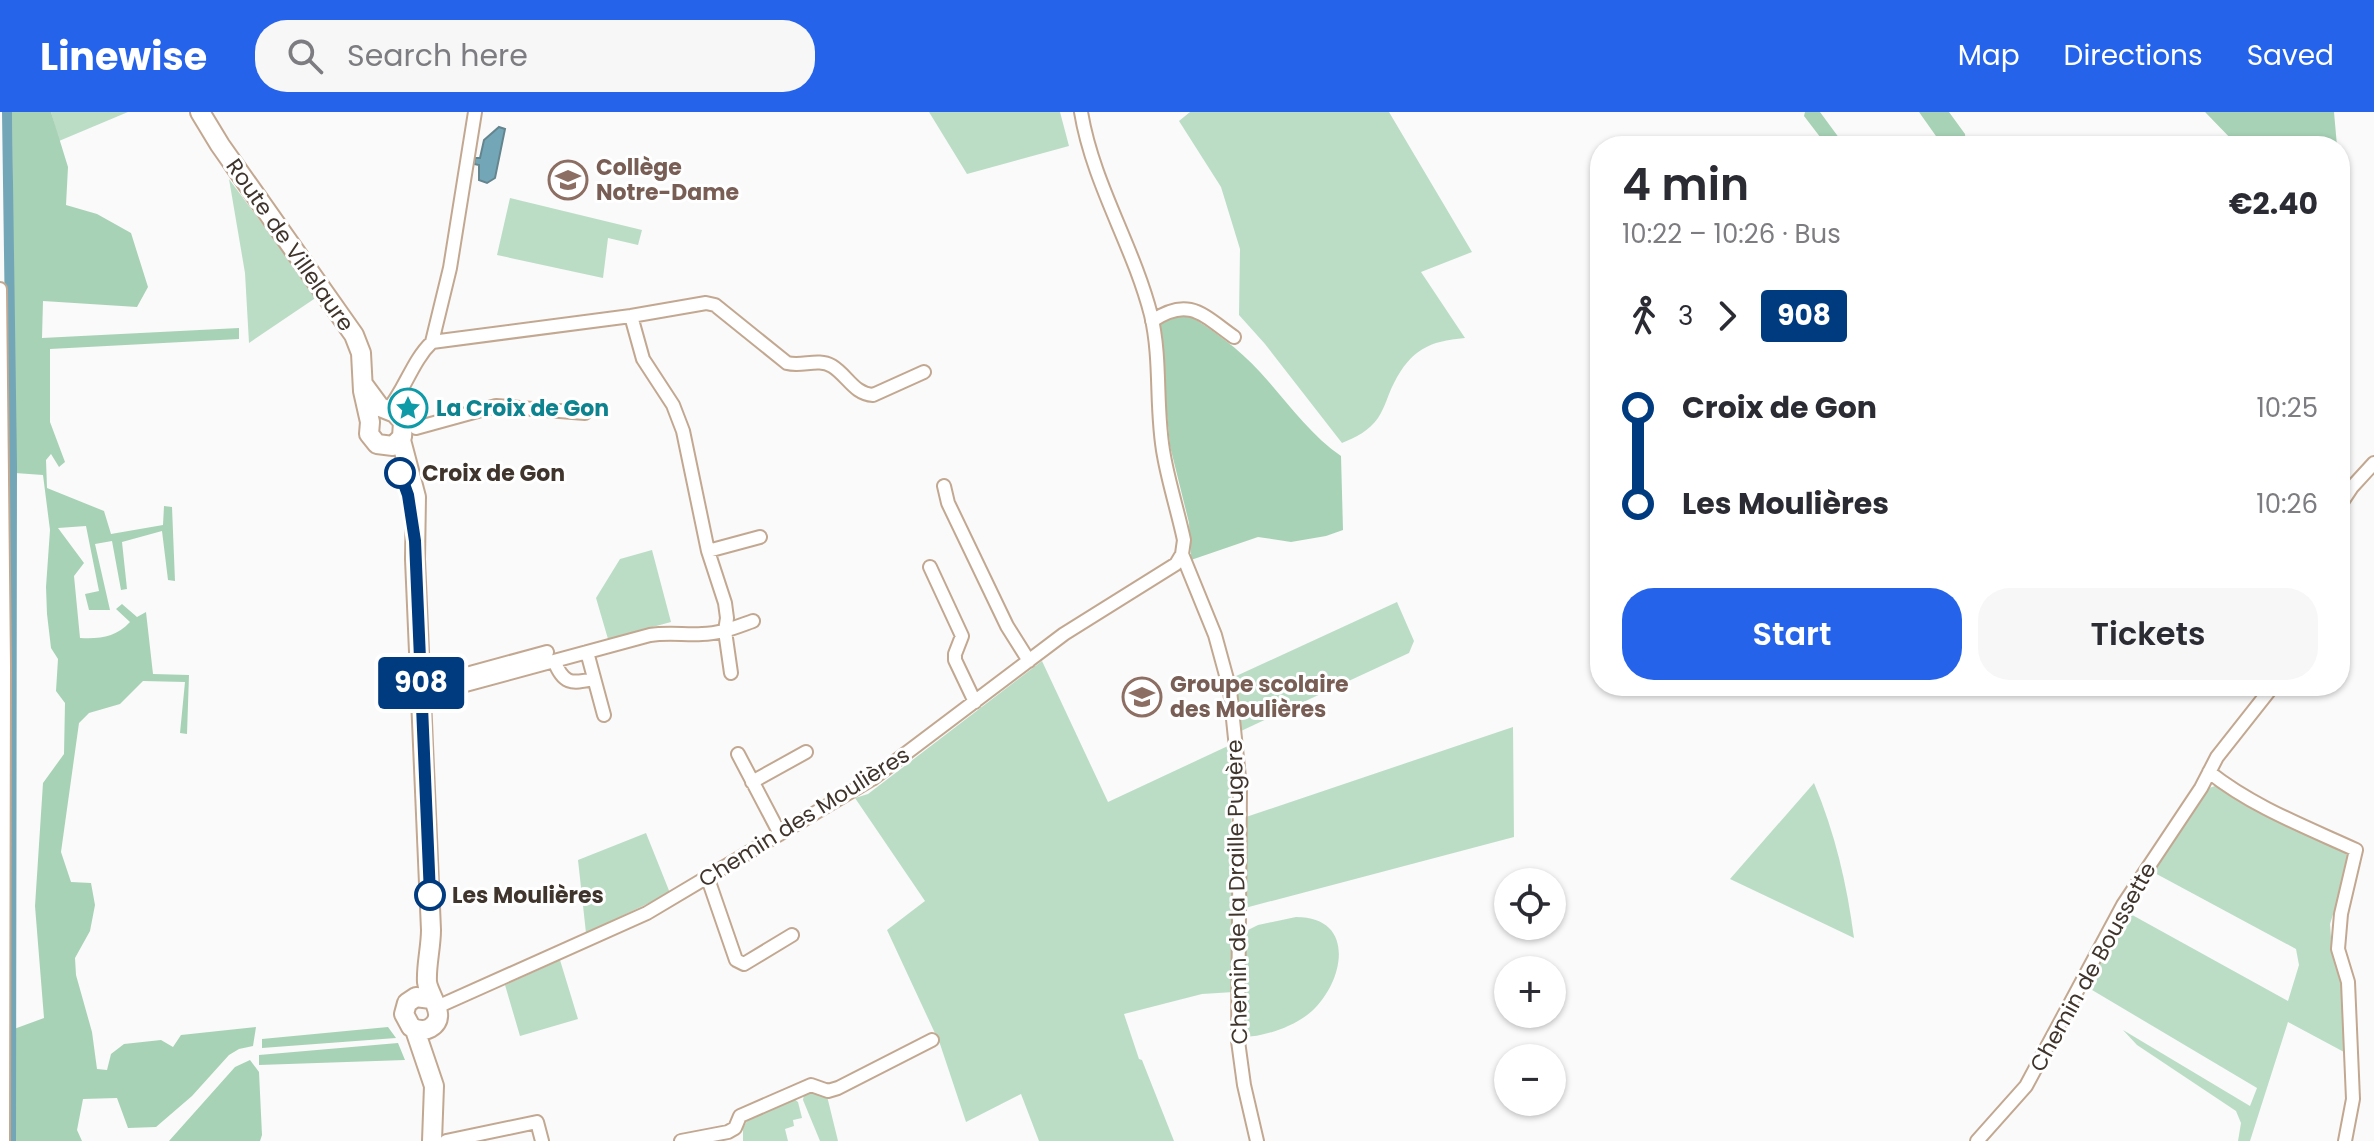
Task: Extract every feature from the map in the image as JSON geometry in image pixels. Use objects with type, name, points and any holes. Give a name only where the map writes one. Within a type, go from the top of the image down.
[{"type":"main road","name":"Route de Villelaure","points":[[200,112],[354,335],[361,353],[370,422]]},
{"type":"main road","points":[[363,384],[380,407],[400,424],[416,497],[415,541]]},
{"type":"main road","points":[[400,424],[376,414],[368,428],[372,440],[383,447],[403,480],[415,541],[433,690],[431,930],[426,979],[428,1001],[438,1017],[423,1029]]},
{"type":"main road","points":[[383,447],[393,446],[400,424]]},
{"type":"main road","points":[[423,1029],[408,1024],[404,1014],[407,1003],[428,1001]]},
{"type":"main road","points":[[423,1029],[435,1100],[433,1141]]},
{"type":"street","points":[[475,112],[450,268],[432,342],[419,357],[406,385],[400,424],[496,406],[585,413]]},
{"type":"street","name":"Chemin de la Draille Pugère","points":[[1081,112],[1085,137],[1099,181],[1138,273],[1152,321],[1164,456],[1184,540],[1182,554],[1215,635],[1230,690],[1240,787],[1238,1041],[1257,1141]]},
{"type":"street","points":[[0,289],[4,666],[3,1141]]},
{"type":"street","points":[[432,342],[631,316],[693,303],[715,305],[787,363],[823,362],[833,366],[865,395],[873,395],[924,372]]},
{"type":"street","points":[[1152,321],[1174,308],[1191,308],[1234,337]]},
{"type":"street","points":[[631,316],[643,359],[673,405],[683,431],[708,551],[725,603],[731,673]]},
{"type":"street","points":[[2350,490],[2374,463]]},
{"type":"street","points":[[944,486],[948,503],[1007,626],[1029,661]]},
{"type":"street","points":[[708,551],[760,537]]},
{"type":"street","name":"Chemin des Moulières","points":[[428,1001],[647,913],[872,779],[1064,634],[1176,564],[1182,554]]},
{"type":"street","points":[[930,567],[962,636],[955,660],[975,702]]},
{"type":"street","points":[[433,690],[550,656],[587,652],[666,632],[704,635],[753,621]]},
{"type":"street","points":[[587,652],[604,715]]},
{"type":"street","points":[[550,656],[567,681],[576,683],[594,679]]},
{"type":"street","name":"Chemin de Boussette","points":[[1977,1141],[2026,1086],[2123,905],[2226,745],[2265,696]]},
{"type":"street","points":[[752,782],[806,752]]},
{"type":"street","points":[[738,754],[780,834]]},
{"type":"street","points":[[2209,772],[2230,789],[2283,818],[2356,850],[2341,914],[2338,949],[2348,982],[2353,1099],[2345,1141]]},
{"type":"street","points":[[707,876],[736,960],[744,964],[792,935]]},
{"type":"street","points":[[681,1141],[728,1132],[735,1128],[740,1116],[811,1085],[828,1091],[838,1088],[932,1040]]},
{"type":"street","points":[[446,1141],[537,1122],[542,1141]]},
{"type":"green space","points":[[12,112],[51,112],[68,167],[66,205],[97,214],[131,233],[148,287],[137,307],[43,301],[42,338],[239,328],[239,339],[50,349],[50,422],[65,462],[59,467],[51,454],[46,460],[47,488],[104,511],[111,534],[163,525],[164,506],[172,507],[175,581],[168,580],[162,531],[122,542],[127,589],[121,590],[112,541],[95,544],[110,610],[89,610],[85,594],[99,591],[86,526],[58,528],[84,563],[74,576],[80,638],[108,636],[125,627],[130,622],[116,609],[122,604],[137,617],[146,612],[153,674],[189,675],[187,734],[180,733],[185,682],[143,681],[120,704],[89,713],[79,723],[61,852],[71,882],[91,883],[95,905],[90,931],[75,958],[97,1069],[107,1070],[111,1054],[124,1044],[161,1040],[173,1047],[181,1035],[256,1027],[253,1046],[229,1055],[192,1096],[156,1127],[128,1128],[117,1098],[83,1099],[77,1130],[82,1141],[14,1141],[14,1029],[44,1018],[35,906],[43,783],[64,754],[65,703],[56,691],[58,659],[51,648],[47,614],[50,530],[43,475],[15,473]]},
{"type":"green space","points":[[51,112],[128,112],[59,141]]},
{"type":"green space","points":[[929,112],[1060,112],[1069,146],[967,174]]},
{"type":"green space","points":[[1190,112],[1389,112],[1472,252],[1421,272],[1465,338],[1431,345],[1414,355],[1400,372],[1374,423],[1342,443],[1239,315],[1240,249],[1221,187],[1179,121]]},
{"type":"green space","points":[[1805,112],[1820,112],[1838,136],[1819,136],[1804,116]]},
{"type":"green space","points":[[1919,112],[1949,112],[1965,136],[1936,136]]},
{"type":"green space","points":[[2205,112],[2334,112],[2336,136],[2228,136]]},
{"type":"green space","points":[[229,179],[317,297],[249,343],[245,273]]},
{"type":"green space","points":[[510,198],[642,230],[638,245],[608,238],[603,278],[497,255]]},
{"type":"green space","points":[[1187,314],[1243,355],[1308,427],[1341,456],[1343,530],[1291,542],[1258,537],[1191,560],[1189,523],[1170,446],[1158,323]]},
{"type":"green space","points":[[652,550],[671,622],[608,639],[596,598],[620,559]]},
{"type":"green space","points":[[1397,602],[1414,641],[1409,653],[1241,731],[1234,677]]},
{"type":"green space","points":[[1042,661],[1108,802],[1230,745],[1234,992],[1202,994],[1124,1014],[1139,1059],[1174,1141],[1039,1141],[1021,1094],[966,1122],[940,1044],[887,930],[925,901],[855,798],[868,794]]},
{"type":"green space","points":[[1513,727],[1514,837],[1245,908],[1246,817]]},
{"type":"green space","points":[[1814,783],[1839,859],[1854,938],[1730,879]]},
{"type":"green space","points":[[2218,785],[2342,846],[2350,861],[2330,924],[2332,950],[2343,990],[2344,1052],[2288,1022],[2250,1141],[2238,1141],[2241,1123],[2236,1111],[2137,1045],[2123,1030],[2250,1106],[2257,1088],[2087,987],[2125,911],[2288,1001],[2299,965],[2296,949],[2151,871],[2206,789]]},
{"type":"green space","points":[[646,833],[670,893],[586,933],[578,860]]},
{"type":"green space","points":[[1296,917],[1316,920],[1329,928],[1336,939],[1339,953],[1332,984],[1312,1011],[1289,1026],[1243,1037],[1242,933],[1258,925]]},
{"type":"green space","points":[[560,960],[578,1019],[520,1036],[505,985]]},
{"type":"green space","points":[[388,1027],[396,1038],[262,1048],[262,1039]]},
{"type":"green space","points":[[398,1043],[405,1060],[259,1065],[259,1055]]},
{"type":"green space","points":[[250,1060],[259,1072],[260,1141],[169,1141],[235,1067]]},
{"type":"green space","points":[[813,1089],[827,1096],[838,1141],[820,1141],[803,1100],[804,1094]]},
{"type":"green space","points":[[794,1099],[798,1102],[802,1118],[793,1120],[794,1126],[785,1129],[788,1141],[743,1141],[743,1128],[748,1119]]},
{"type":"water","points":[[499,127],[505,129],[495,178],[487,183],[479,180],[479,165],[474,164],[475,158],[480,158],[484,140]]},
{"type":"waterway","points":[[7,112],[12,465],[11,1141]]},
{"type":"bus line","name":"908","points":[[400,473],[408,495],[415,541],[430,895]]},
{"type":"place","name":"Collège Notre-Dame","points":[[568,180]]},
{"type":"place","name":"La Croix de Gon","points":[[408,408]]},
{"type":"place","name":"Croix de Gon","points":[[400,473]]},
{"type":"place","name":"Groupe scolaire des Moulières","points":[[1142,697]]},
{"type":"place","name":"Les Moulières","points":[[430,895]]}]
